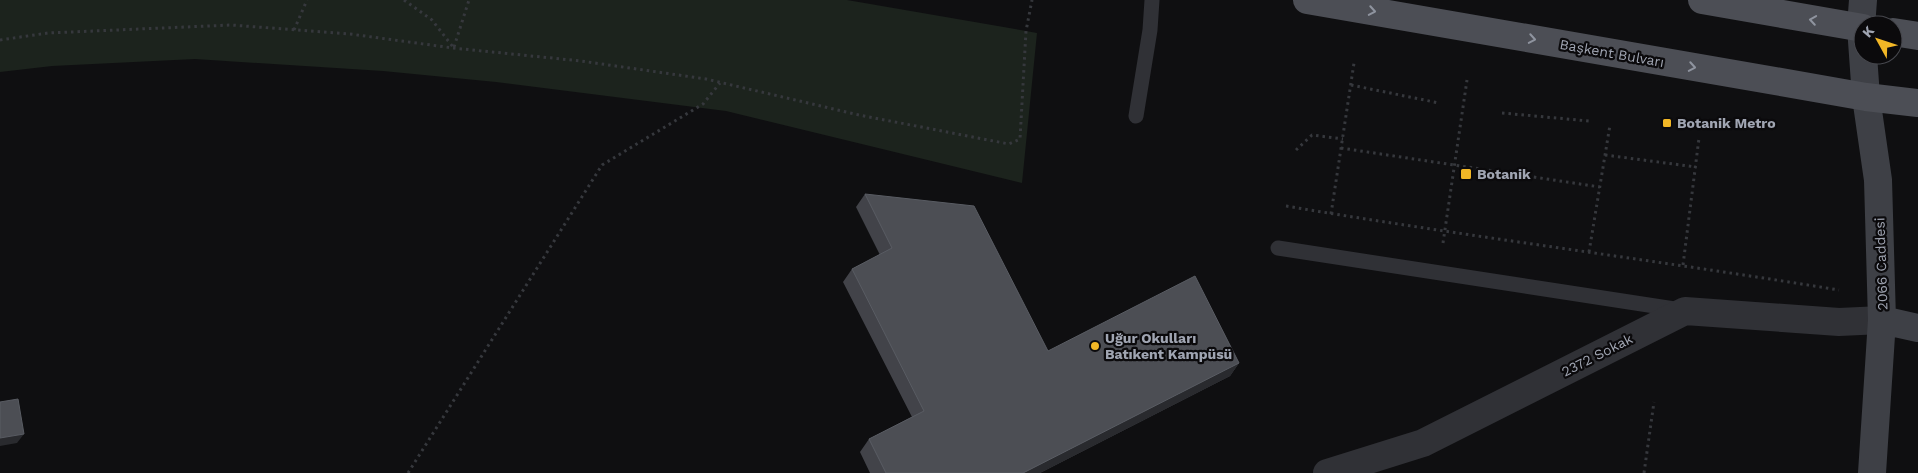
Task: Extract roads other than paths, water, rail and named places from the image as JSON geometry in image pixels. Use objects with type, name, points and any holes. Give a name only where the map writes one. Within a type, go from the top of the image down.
[{"type":"main road","name":"Başkent Bulvarı","points":[[1307,0],[1866,97],[1918,103]]},
{"type":"main road","points":[[1702,0],[1853,26]]},
{"type":"main road","points":[[1903,34],[1918,36]]},
{"type":"street","name":"2066 Caddesi","points":[[1862,15],[1863,0]]},
{"type":"street","name":"2066 Caddesi","points":[[1864,65],[1866,97],[1878,180],[1882,320],[1872,473]]},
{"type":"street","points":[[1684,310],[1839,322],[1882,320],[1918,328]]},
{"type":"street","name":"2372 Sokak","points":[[1327,473],[1423,443],[1684,310]]},
{"type":"lane","points":[[1136,116],[1150,30],[1152,0]]},
{"type":"lane","points":[[1278,248],[1684,310]]},
{"type":"place","name":"Botanik Metro","points":[[1667,123]]},
{"type":"place","name":"Botanik","points":[[1466,174]]},
{"type":"place","name":"Uğur Okulları Batıkent Kampüsü","points":[[1095,346]]}]
